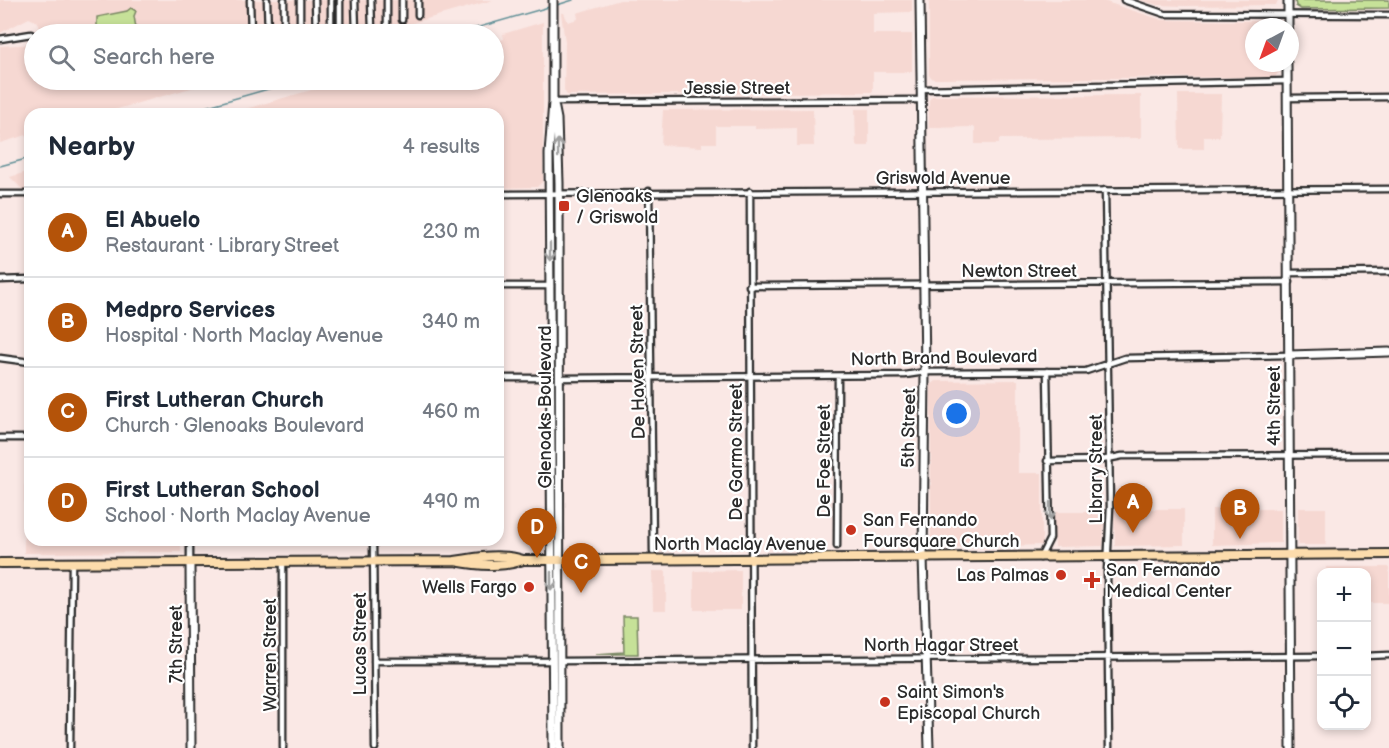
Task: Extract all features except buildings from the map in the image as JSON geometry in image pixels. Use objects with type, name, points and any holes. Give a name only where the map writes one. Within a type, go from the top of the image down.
[{"type":"main road","name":"North Maclay Avenue","points":[[0,564],[455,561],[478,565],[512,564],[524,560],[1389,554]]},
{"type":"street","points":[[250,0],[251,24]]},
{"type":"street","points":[[267,0],[268,24]]},
{"type":"street","points":[[284,0],[284,24]]},
{"type":"street","points":[[300,0],[300,24]]},
{"type":"street","points":[[315,0],[316,24]]},
{"type":"street","points":[[331,0],[331,24]]},
{"type":"street","points":[[340,0],[340,24]]},
{"type":"street","points":[[355,0],[356,24]]},
{"type":"street","points":[[371,0],[372,24]]},
{"type":"street","points":[[387,0],[387,24]]},
{"type":"street","points":[[402,0],[402,20]]},
{"type":"street","points":[[418,0],[418,15]]},
{"type":"street","name":"Glenoaks Boulevard","points":[[553,0],[553,102],[550,118],[549,194],[551,560],[560,748]]},
{"type":"street","name":"5th Street","points":[[920,0],[925,372],[923,558],[928,658],[928,748]]},
{"type":"street","points":[[1124,0],[1147,10],[1165,14],[1389,15]]},
{"type":"street","points":[[1288,0],[1288,16]]},
{"type":"street","points":[[0,39],[24,35]]},
{"type":"street","name":"4th Street","points":[[1287,72],[1290,273],[1291,748]]},
{"type":"street","points":[[921,89],[1287,81]]},
{"type":"street","points":[[1287,98],[1389,97]]},
{"type":"street","name":"Jessie Street","points":[[553,102],[920,100]]},
{"type":"street","name":"Glenoaks Boulevard","points":[[553,102],[557,119],[559,194],[561,560],[553,748]]},
{"type":"street","name":"Griswold Avenue","points":[[504,194],[1389,189]]},
{"type":"street","name":"Library Street","points":[[1105,190],[1109,459],[1108,748]]},
{"type":"street","name":"De Garmo Street","points":[[750,191],[748,286],[752,748]]},
{"type":"street","name":"De Haven Street","points":[[650,192],[653,552]]},
{"type":"street","points":[[0,194],[24,194]]},
{"type":"street","points":[[1290,273],[1389,272]]},
{"type":"street","points":[[0,280],[24,279]]},
{"type":"street","name":"Newton Street","points":[[748,286],[1290,282]]},
{"type":"street","points":[[504,286],[559,286]]},
{"type":"street","name":"North Brand Boulevard","points":[[504,378],[838,376],[905,375],[925,372],[1089,370],[1125,358],[1389,352]]},
{"type":"street","points":[[0,358],[24,361]]},
{"type":"street","points":[[1040,558],[1050,538],[1047,371]]},
{"type":"street","name":"De Foe Street","points":[[837,546],[838,376]]},
{"type":"street","points":[[0,438],[24,438]]},
{"type":"street","points":[[1047,461],[1109,459],[1122,456],[1389,455]]},
{"type":"street","name":"7th Street","points":[[190,546],[191,748]]},
{"type":"street","name":"Lucas Street","points":[[373,546],[375,748]]},
{"type":"street","points":[[70,748],[72,563]]},
{"type":"street","name":"Warren Street","points":[[283,563],[283,748]]},
{"type":"street","points":[[1371,656],[1389,655]]},
{"type":"street","name":"North Hagar Street","points":[[374,661],[1317,656]]},
{"type":"shaded area","points":[[0,0],[493,0],[409,24],[38,24],[29,18],[0,33]]},
{"type":"shaded area","points":[[620,0],[912,0],[912,12],[873,13],[873,34],[912,34],[912,72],[873,72],[873,92],[567,95],[564,91],[565,42],[561,13],[564,13],[568,22],[578,19],[577,13]]},
{"type":"shaded area","points":[[931,0],[1100,0],[1162,20],[1245,21],[1245,72],[1279,72],[1275,77],[933,79],[929,75],[929,3]]},
{"type":"shaded area","points":[[1140,0],[1278,0],[1276,5],[1184,6],[1158,5]]},
{"type":"shaded area","points":[[543,22],[543,181],[537,187],[504,188],[504,108],[249,108],[311,90],[504,90],[504,34]]},
{"type":"shaded area","points":[[24,45],[24,90],[184,90],[121,108],[24,108],[24,136],[0,143],[0,46]]},
{"type":"shaded area","points":[[1178,94],[1221,94],[1220,137],[1204,137],[1204,149],[1179,149]]},
{"type":"shaded area","points":[[1141,95],[1141,138],[999,139],[999,144],[975,144],[975,127],[929,128],[929,100],[932,96]]},
{"type":"shaded area","points":[[813,109],[814,146],[797,146],[797,128],[755,129],[755,126],[716,126],[716,143],[702,143],[702,147],[661,145],[663,110]]},
{"type":"shaded area","points":[[855,109],[869,109],[869,146],[856,146]]},
{"type":"shaded area","points":[[24,173],[24,191],[10,177]]},
{"type":"shaded area","points":[[1018,380],[1018,473],[1042,473],[1042,545],[931,548],[931,385],[936,381]]},
{"type":"shaded area","points":[[1298,508],[1326,508],[1326,545],[1298,545]]},
{"type":"shaded area","points":[[1114,509],[1184,509],[1184,545],[1115,546]]},
{"type":"shaded area","points":[[1212,509],[1281,509],[1281,543],[1212,545]]},
{"type":"shaded area","points":[[1053,512],[1104,512],[1103,546],[1055,547]]},
{"type":"shaded area","points":[[24,546],[181,546],[181,552],[24,553]]},
{"type":"shaded area","points":[[1389,567],[1389,603],[1371,603],[1371,568],[1326,568]]},
{"type":"shaded area","points":[[741,570],[741,610],[694,610],[694,571]]},
{"type":"shaded area","points":[[652,571],[666,571],[666,610],[653,610]]},
{"type":"green space","points":[[1295,0],[1389,0],[1389,8],[1301,9],[1296,6]]},
{"type":"green space","points":[[131,8],[136,11],[135,24],[97,24],[97,17],[127,11]]},
{"type":"green space","points":[[623,616],[637,616],[638,654],[596,654],[624,652]]},
{"type":"waterway","points":[[557,5],[573,0]]},
{"type":"waterway","points":[[490,24],[549,7]]},
{"type":"waterway","points":[[201,108],[265,90]]},
{"type":"waterway","points":[[0,166],[24,160]]},
{"type":"place","name":"Glenoaks / Griswold","points":[[564,206]]},
{"type":"place","name":"San Fernando Foursquare Church","points":[[851,530]]},
{"type":"place","name":"El Abuelo","points":[[1133,533]]},
{"type":"place","name":"Medpro Services","points":[[1240,539]]},
{"type":"place","name":"First Lutheran School","points":[[537,558]]},
{"type":"place","name":"Las Palmas","points":[[1061,575]]},
{"type":"place","name":"San Fernando Medical Center","points":[[1092,580]]},
{"type":"place","name":"Wells Fargo","points":[[529,587]]},
{"type":"place","name":"First Lutheran Church","points":[[581,593]]},
{"type":"place","name":"Saint Simon's Episcopal Church","points":[[885,702]]}]
